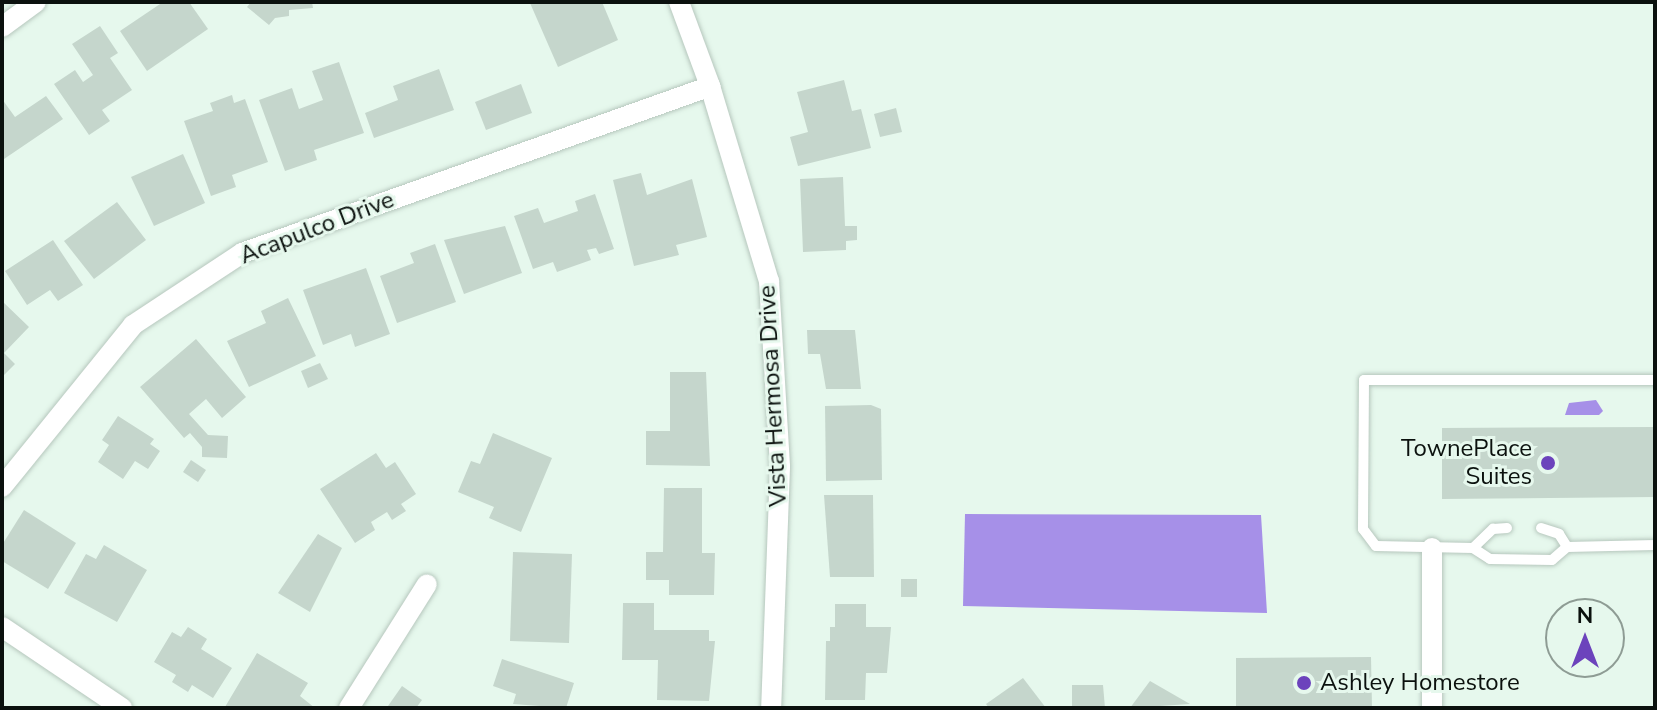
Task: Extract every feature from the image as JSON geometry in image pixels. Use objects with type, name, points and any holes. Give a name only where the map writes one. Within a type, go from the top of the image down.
[{"type":"street","points":[[2,27],[36,2]]},
{"type":"street","name":"Vista Hermosa Drive","points":[[679,2],[710,86],[769,281],[780,467],[771,708]]},
{"type":"street","name":"Acapulco Drive","points":[[2,487],[133,325],[242,253],[710,86]]},
{"type":"street","points":[[1432,548],[1432,708]]},
{"type":"street","points":[[349,708],[427,584]]},
{"type":"street","points":[[2,627],[122,708]]},
{"type":"lane","points":[[1655,380],[1364,380],[1363,529],[1376,546],[1473,548],[1490,559],[1552,560],[1567,547],[1655,545]]},
{"type":"lane","points":[[1473,548],[1493,529],[1507,528]]},
{"type":"lane","points":[[1541,528],[1559,534],[1567,547]]},
{"type":"shaded area","points":[[1596,400],[1603,411],[1599,415],[1565,415],[1569,403]]},
{"type":"shaded area","points":[[965,514],[1261,515],[1267,613],[963,606]]},
{"type":"building","points":[[163,2],[189,2],[208,29],[147,71],[120,31]]},
{"type":"building","points":[[251,2],[312,2],[313,8],[289,10],[289,16],[275,18],[269,25],[247,7]]},
{"type":"building","points":[[602,2],[618,40],[558,67],[530,3]]},
{"type":"building","points":[[100,26],[118,53],[110,58],[132,90],[102,110],[110,121],[89,135],[54,84],[75,70],[83,82],[93,75],[72,44]]},
{"type":"building","points":[[339,62],[364,133],[314,150],[317,160],[285,171],[259,100],[292,88],[299,109],[323,100],[312,71]]},
{"type":"building","points":[[439,69],[454,110],[374,138],[365,113],[398,100],[393,86]]},
{"type":"building","points":[[844,80],[852,111],[861,109],[871,148],[798,166],[790,137],[808,132],[797,92]]},
{"type":"building","points":[[521,84],[532,113],[486,130],[475,102]]},
{"type":"building","points":[[232,95],[234,103],[245,99],[268,162],[232,175],[236,187],[211,196],[184,121],[213,111],[210,103]]},
{"type":"building","points":[[46,96],[63,119],[4,159],[2,99],[15,117]]},
{"type":"building","points":[[896,108],[902,132],[880,137],[874,114]]},
{"type":"building","points":[[183,154],[205,203],[154,226],[131,177]]},
{"type":"building","points":[[641,173],[647,195],[692,179],[707,237],[676,245],[679,255],[634,266],[613,180]]},
{"type":"building","points":[[843,177],[845,226],[857,226],[857,240],[846,241],[846,250],[803,252],[800,179]]},
{"type":"building","points":[[595,194],[614,249],[599,254],[596,248],[587,250],[591,260],[557,272],[553,262],[533,269],[514,216],[538,208],[544,223],[578,211],[575,201]]},
{"type":"building","points":[[117,202],[146,240],[94,279],[64,241]]},
{"type":"building","points":[[505,226],[522,273],[464,294],[444,240]]},
{"type":"building","points":[[53,240],[83,285],[58,301],[50,290],[27,305],[5,271]]},
{"type":"building","points":[[435,244],[456,302],[397,323],[380,276],[414,263],[410,253]]},
{"type":"building","points":[[366,268],[390,334],[355,347],[351,334],[323,345],[303,290]]},
{"type":"building","points":[[288,298],[316,356],[249,387],[227,341],[266,323],[261,311]]},
{"type":"building","points":[[2,301],[29,327],[4,353],[15,364],[2,377]]},
{"type":"building","points":[[807,330],[855,330],[861,389],[826,389],[820,354],[808,354]]},
{"type":"building","points":[[196,339],[246,397],[222,418],[206,399],[189,414],[208,435],[228,436],[227,458],[202,457],[202,447],[190,433],[184,438],[140,387]]},
{"type":"building","points":[[320,363],[328,379],[308,388],[301,371]]},
{"type":"building","points":[[670,372],[706,372],[710,466],[646,465],[646,431],[670,431]]},
{"type":"building","points":[[871,405],[881,409],[882,480],[826,481],[825,406]]},
{"type":"building","points":[[118,416],[154,439],[150,444],[160,451],[148,469],[135,461],[123,479],[98,462],[109,445],[102,440]]},
{"type":"building","name":"TownePlace Suites","points":[[1655,427],[1655,497],[1442,499],[1442,428]]},
{"type":"building","points":[[493,433],[552,458],[521,532],[489,518],[494,507],[458,492],[471,461],[480,464]]},
{"type":"building","points":[[376,453],[386,468],[395,462],[416,494],[401,504],[406,511],[392,520],[387,512],[371,522],[375,530],[355,543],[320,489]]},
{"type":"building","points":[[191,460],[206,470],[198,482],[183,472]]},
{"type":"building","points":[[664,488],[702,488],[702,553],[715,553],[714,595],[669,595],[669,580],[646,580],[646,552],[663,552]]},
{"type":"building","points":[[824,495],[873,495],[874,577],[830,577]]},
{"type":"building","points":[[24,510],[76,543],[48,589],[2,561],[2,545]]},
{"type":"building","points":[[318,534],[342,548],[310,612],[278,593]]},
{"type":"building","points":[[104,545],[147,570],[117,622],[64,593],[86,554],[96,559]]},
{"type":"building","points":[[513,552],[572,554],[569,643],[510,641]]},
{"type":"building","points":[[901,579],[917,579],[917,597],[901,597]]},
{"type":"building","points":[[623,603],[654,603],[654,630],[709,630],[709,641],[715,641],[709,701],[657,700],[658,660],[622,660]]},
{"type":"building","points":[[835,604],[866,604],[866,627],[891,627],[887,673],[866,673],[865,700],[825,700],[826,641],[830,641],[830,627],[835,627]]},
{"type":"building","points":[[188,627],[207,639],[201,649],[232,668],[213,698],[192,685],[188,692],[172,682],[176,675],[154,662],[172,632],[181,637]]},
{"type":"building","points":[[257,653],[308,683],[300,696],[315,708],[225,707]]},
{"type":"building","name":"Ashley Homestore","points":[[1371,657],[1372,708],[1236,708],[1236,658]]},
{"type":"building","points":[[502,659],[574,683],[566,708],[513,704],[516,694],[493,686]]},
{"type":"building","points":[[1023,678],[1046,708],[989,708],[986,704]]},
{"type":"building","points":[[1150,681],[1190,704],[1130,708]]},
{"type":"building","points":[[1072,685],[1103,685],[1105,708],[1072,708]]},
{"type":"building","points":[[402,686],[422,700],[416,708],[388,706]]},
{"type":"place","name":"TownePlace Suites","points":[[1548,463]]},
{"type":"place","name":"Ashley Homestore","points":[[1304,683]]}]
